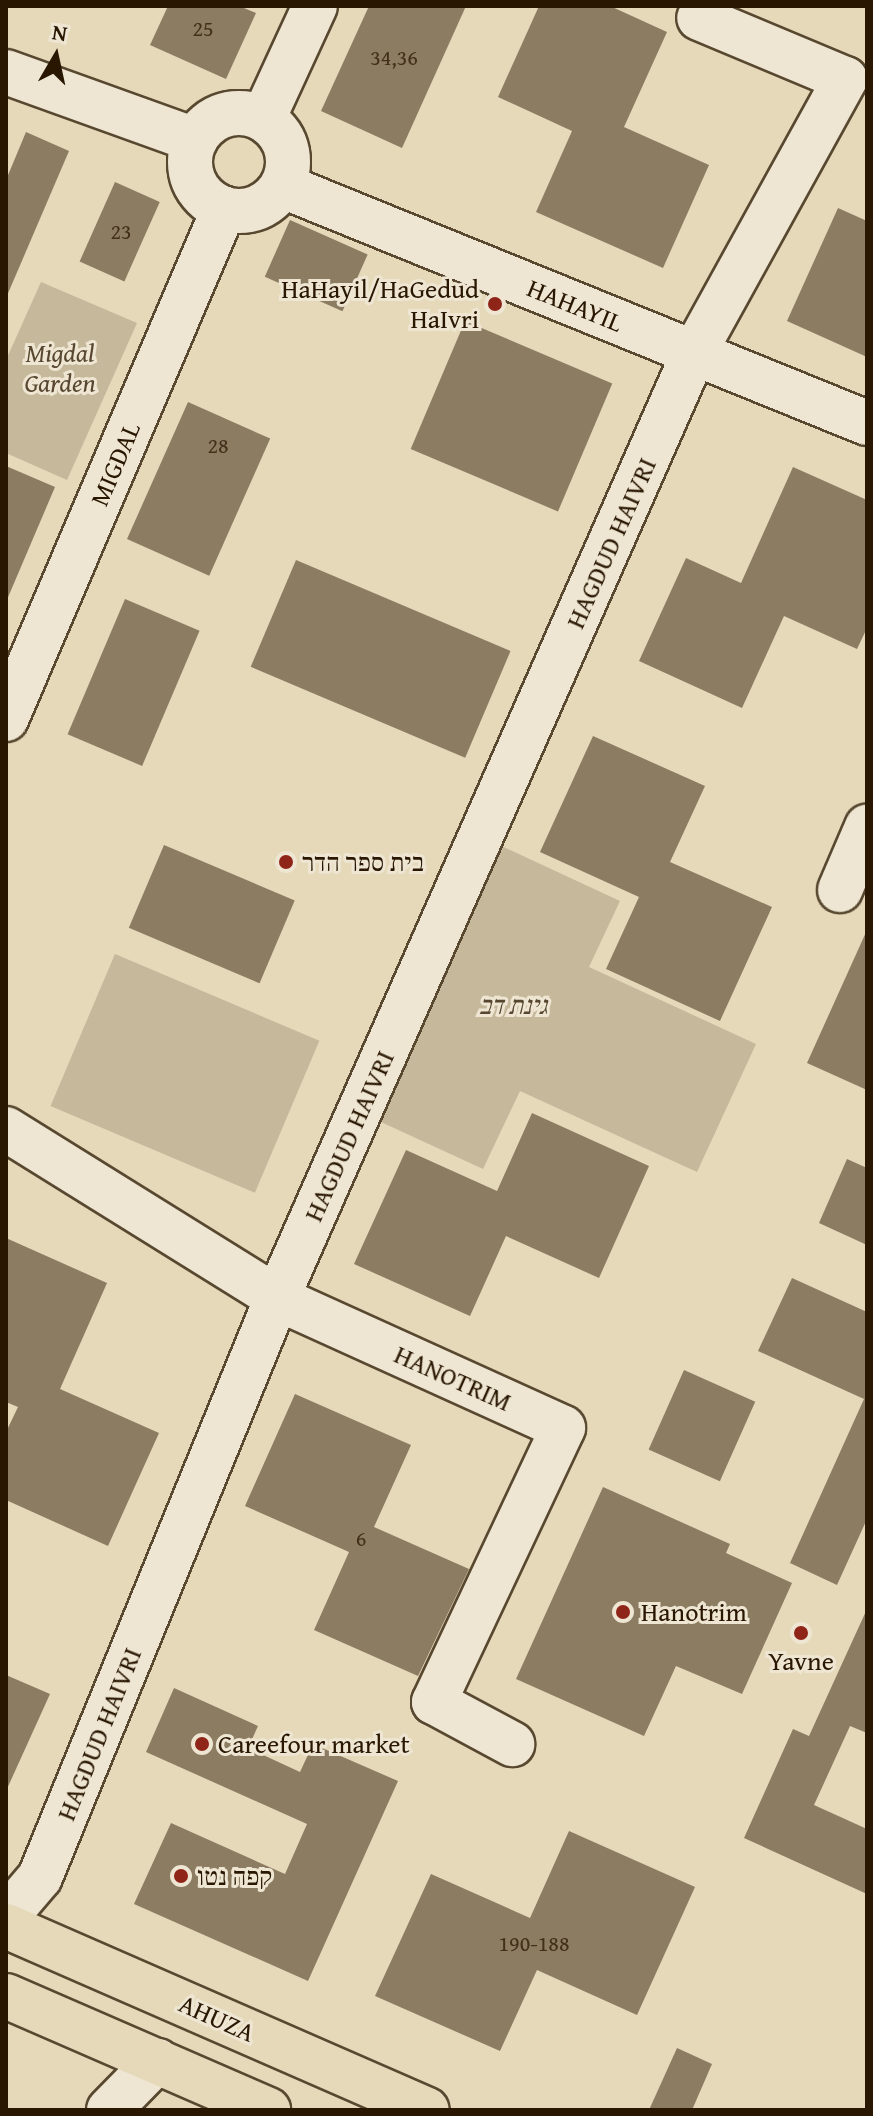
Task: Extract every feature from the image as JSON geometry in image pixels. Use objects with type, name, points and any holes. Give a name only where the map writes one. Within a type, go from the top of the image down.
[{"type":"main road","name":"AHUZA","points":[[6,1926],[427,2110]]},
{"type":"main road","points":[[6,1996],[268,2110]]},
{"type":"street","points":[[263,119],[315,6]]},
{"type":"street","name":"HAGDUD HAIVRI","points":[[6,1917],[40,1877],[277,1298],[694,353],[845,79],[699,18]]},
{"type":"street","points":[[6,72],[195,140]]},
{"type":"street","points":[[248,113],[263,119],[276,128],[289,156],[283,186],[258,208],[224,209],[197,188],[190,156],[195,140],[217,118],[248,113]]},
{"type":"street","name":"HAHAYIL","points":[[283,186],[867,423]]},
{"type":"street","name":"MIGDAL","points":[[6,719],[224,209]]},
{"type":"street","points":[[840,890],[867,827]]},
{"type":"street","name":"HANOTRIM","points":[[6,1129],[277,1298],[563,1428],[434,1702],[512,1744]]},
{"type":"street","points":[[109,2110],[157,2061]]},
{"type":"green space","name":"Migdal Garden","points":[[41,282],[137,323],[67,480],[6,453],[6,360]]},
{"type":"green space","name":"גינת דב","points":[[495,843],[620,901],[589,967],[756,1044],[697,1172],[520,1091],[483,1169],[368,1116]]},
{"type":"green space","points":[[115,954],[319,1041],[255,1193],[51,1106]]},
{"type":"building","points":[[168,6],[239,6],[256,13],[226,79],[150,45]]},
{"type":"building","points":[[369,6],[466,6],[402,148],[321,111]]},
{"type":"building","points":[[539,6],[610,6],[667,32],[624,127],[709,165],[663,268],[536,212],[572,131],[498,97]]},
{"type":"building","points":[[26,132],[69,151],[6,298],[6,180]]},
{"type":"building","points":[[115,182],[160,202],[124,281],[80,261]]},
{"type":"building","points":[[838,208],[867,221],[867,357],[787,321]]},
{"type":"building","points":[[290,220],[368,255],[342,311],[265,277]]},
{"type":"building","points":[[465,321],[612,384],[558,511],[411,449]]},
{"type":"building","points":[[188,402],[270,439],[209,576],[127,539]]},
{"type":"building","points":[[6,466],[55,487],[6,602]]},
{"type":"building","points":[[793,467],[867,500],[867,628],[857,649],[784,616],[742,708],[639,661],[686,558],[741,583]]},
{"type":"building","points":[[296,560],[510,651],[465,758],[251,667]]},
{"type":"building","points":[[125,599],[200,631],[142,766],[68,734]]},
{"type":"building","points":[[593,736],[705,786],[670,862],[772,907],[720,1021],[606,969],[639,897],[540,852]]},
{"type":"building","points":[[164,845],[295,900],[260,983],[129,928]]},
{"type":"building","points":[[867,930],[867,1090],[807,1063]]},
{"type":"building","points":[[532,1113],[649,1166],[599,1278],[506,1236],[470,1316],[354,1264],[406,1150],[497,1191]]},
{"type":"building","points":[[847,1159],[867,1168],[867,1245],[819,1223]]},
{"type":"building","points":[[6,1238],[107,1283],[60,1389],[159,1433],[108,1546],[6,1500],[6,1432],[18,1407],[6,1402]]},
{"type":"building","points":[[792,1278],[867,1312],[867,1519],[837,1585],[790,1563],[864,1399],[758,1351]]},
{"type":"building","points":[[684,1370],[755,1402],[720,1481],[649,1449]]},
{"type":"building","points":[[295,1394],[411,1445],[374,1527],[469,1569],[418,1676],[314,1630],[349,1552],[245,1506]]},
{"type":"building","name":"Hanotrim","points":[[603,1487],[730,1544],[726,1553],[792,1583],[742,1694],[676,1666],[644,1736],[516,1679]]},
{"type":"building","points":[[867,1609],[867,1733],[850,1726],[814,1805],[867,1829],[867,1894],[744,1838],[793,1729],[809,1736]]},
{"type":"building","points":[[6,1675],[50,1694],[6,1791]]},
{"type":"building","points":[[174,1688],[258,1726],[248,1748],[300,1772],[313,1744],[398,1781],[308,1981],[134,1904],[171,1823],[285,1874],[307,1824],[146,1752]]},
{"type":"building","points":[[569,1831],[695,1887],[637,2015],[537,1970],[500,2051],[375,1996],[431,1874],[530,1918]]},
{"type":"building","points":[[677,2048],[712,2064],[692,2110],[649,2110]]},
{"type":"place","name":"HaHayil/HaGedud HaIvri","points":[[495,304]]},
{"type":"place","name":"בית ספר הדר","points":[[286,862]]},
{"type":"place","name":"Hanotrim","points":[[623,1612]]},
{"type":"place","name":"Yavne","points":[[801,1633]]},
{"type":"place","name":"Careefour market","points":[[202,1744]]},
{"type":"place","name":"קפה נטו","points":[[181,1876]]}]
